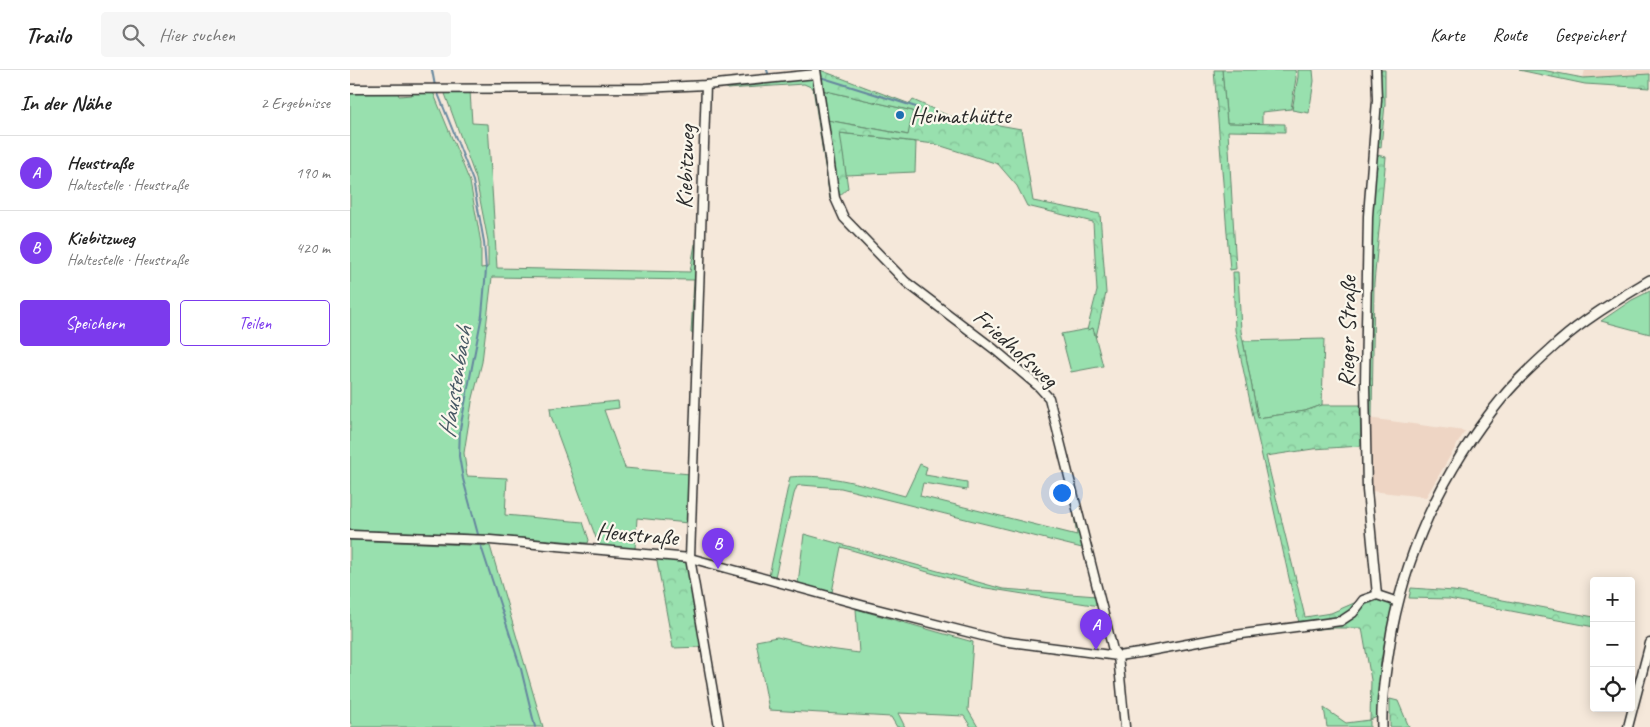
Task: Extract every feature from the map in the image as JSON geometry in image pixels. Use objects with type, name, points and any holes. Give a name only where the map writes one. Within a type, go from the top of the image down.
[{"type":"main road","points":[[1382,727],[1387,660],[1398,602],[1414,548],[1440,491],[1469,441],[1504,396],[1560,340],[1602,309],[1650,280]]},
{"type":"street","name":"Rieger Straße","points":[[1376,70],[1377,100],[1368,216],[1365,383],[1367,490],[1377,595]]},
{"type":"street","points":[[350,89],[644,88],[706,85],[816,72]]},
{"type":"street","name":"Friedhofsweg","points":[[816,72],[835,198],[844,218],[906,282],[994,349],[1039,387],[1049,398],[1113,650],[1118,656],[1125,727]]},
{"type":"street","name":"Kiebitzweg","points":[[706,85],[690,558],[719,727]]},
{"type":"street","name":"Heustraße","points":[[350,535],[490,540],[690,558],[1002,641],[1118,656],[1235,635],[1341,622],[1353,613],[1363,600],[1377,595]]},
{"type":"street","points":[[1377,595],[1398,602]]},
{"type":"street","points":[[1628,727],[1650,643]]},
{"type":"shaded area","points":[[1585,70],[1650,70],[1650,74],[1583,78]]},
{"type":"shaded area","points":[[1368,418],[1465,431],[1426,497],[1371,491]]},
{"type":"green space","points":[[820,70],[910,104],[913,100],[949,116],[1021,129],[1033,201],[1100,214],[1106,293],[1096,337],[1093,328],[1087,330],[1097,291],[1093,222],[1027,206],[1017,186],[998,164],[935,144],[840,133],[848,188],[838,197],[827,120],[908,135],[913,111],[822,90]]},
{"type":"green space","points":[[1214,70],[1222,70],[1227,123],[1285,124],[1285,132],[1228,131],[1236,269],[1230,270]]},
{"type":"green space","points":[[1222,70],[1295,70],[1296,78],[1291,109],[1262,112],[1262,124],[1227,123]]},
{"type":"green space","points":[[1298,70],[1313,70],[1314,81],[1309,113],[1292,110]]},
{"type":"green space","points":[[1379,70],[1385,70],[1385,104],[1381,147],[1377,146]]},
{"type":"green space","points":[[1519,70],[1542,70],[1583,78],[1650,74],[1650,88],[1585,84]]},
{"type":"green space","points":[[815,75],[834,199],[830,199],[813,88],[804,84],[727,89],[727,85]]},
{"type":"green space","points":[[822,90],[913,111],[909,135],[827,120]]},
{"type":"green space","points":[[350,91],[397,91],[399,96],[433,92],[470,182],[481,243],[481,268],[488,267],[488,241],[476,179],[444,91],[470,91],[472,123],[488,124],[497,268],[690,272],[695,244],[699,244],[695,334],[691,333],[694,280],[492,277],[482,362],[472,402],[464,453],[467,476],[507,478],[505,515],[583,522],[589,540],[588,543],[485,535],[350,530]]},
{"type":"green space","points":[[839,133],[916,142],[915,172],[846,175]]},
{"type":"green space","points":[[1377,155],[1386,157],[1374,283],[1372,418],[1368,418],[1371,217]]},
{"type":"green space","points":[[1233,272],[1238,272],[1241,331],[1258,418],[1305,411],[1322,405],[1360,405],[1361,446],[1313,449],[1266,456],[1305,617],[1331,613],[1375,594],[1393,603],[1381,660],[1377,717],[1370,720],[1371,680],[1362,628],[1310,630],[1307,624],[1299,623],[1235,330]]},
{"type":"green space","points":[[1650,291],[1650,334],[1601,321],[1632,300]]},
{"type":"green space","points":[[1093,328],[1103,366],[1071,372],[1061,334]]},
{"type":"green space","points":[[1324,339],[1322,405],[1305,411],[1258,418],[1243,341]]},
{"type":"green space","points":[[618,401],[619,408],[604,410],[625,468],[690,474],[688,523],[637,518],[635,549],[599,546],[551,416],[550,408]]},
{"type":"green space","points":[[920,464],[927,467],[925,475],[967,482],[967,490],[923,483],[920,496],[1077,535],[1071,498],[1086,549],[841,488],[801,485],[797,486],[794,494],[775,577],[769,576],[790,477],[805,476],[834,479],[905,496]]},
{"type":"green space","points":[[804,534],[1003,589],[1097,596],[1099,606],[980,587],[841,547],[832,592],[798,584]]},
{"type":"green space","points":[[350,540],[490,546],[543,727],[352,727],[350,721]]},
{"type":"green space","points":[[658,557],[683,560],[688,564],[703,647],[673,648],[657,561]]},
{"type":"green space","points":[[1411,588],[1454,591],[1590,616],[1590,626],[1449,599],[1409,598]]},
{"type":"green space","points":[[856,609],[973,642],[968,710],[978,727],[971,727],[964,716],[898,713],[905,727],[897,727],[891,717],[769,710],[756,641],[777,637],[829,649],[859,653]]},
{"type":"green space","points":[[1390,699],[1398,701],[1409,727],[1390,727]]},
{"type":"green space","points":[[1324,708],[1346,723],[1370,720],[1370,727],[1327,727]]},
{"type":"waterway","name":"Haustenbach","points":[[432,70],[435,86]]},
{"type":"waterway","points":[[767,70],[769,76]]},
{"type":"waterway","points":[[820,77],[916,107]]},
{"type":"waterway","name":"Haustenbach","points":[[437,91],[473,181],[484,242],[486,270],[482,315],[460,429],[459,456],[463,479],[479,538]]},
{"type":"waterway","name":"Haustenbach","points":[[480,543],[521,669],[535,727]]},
{"type":"place","name":"Heimathütte","points":[[900,115]]},
{"type":"place","name":"Kiebitzweg","points":[[718,569]]},
{"type":"place","name":"Heustraße","points":[[1096,650]]}]
